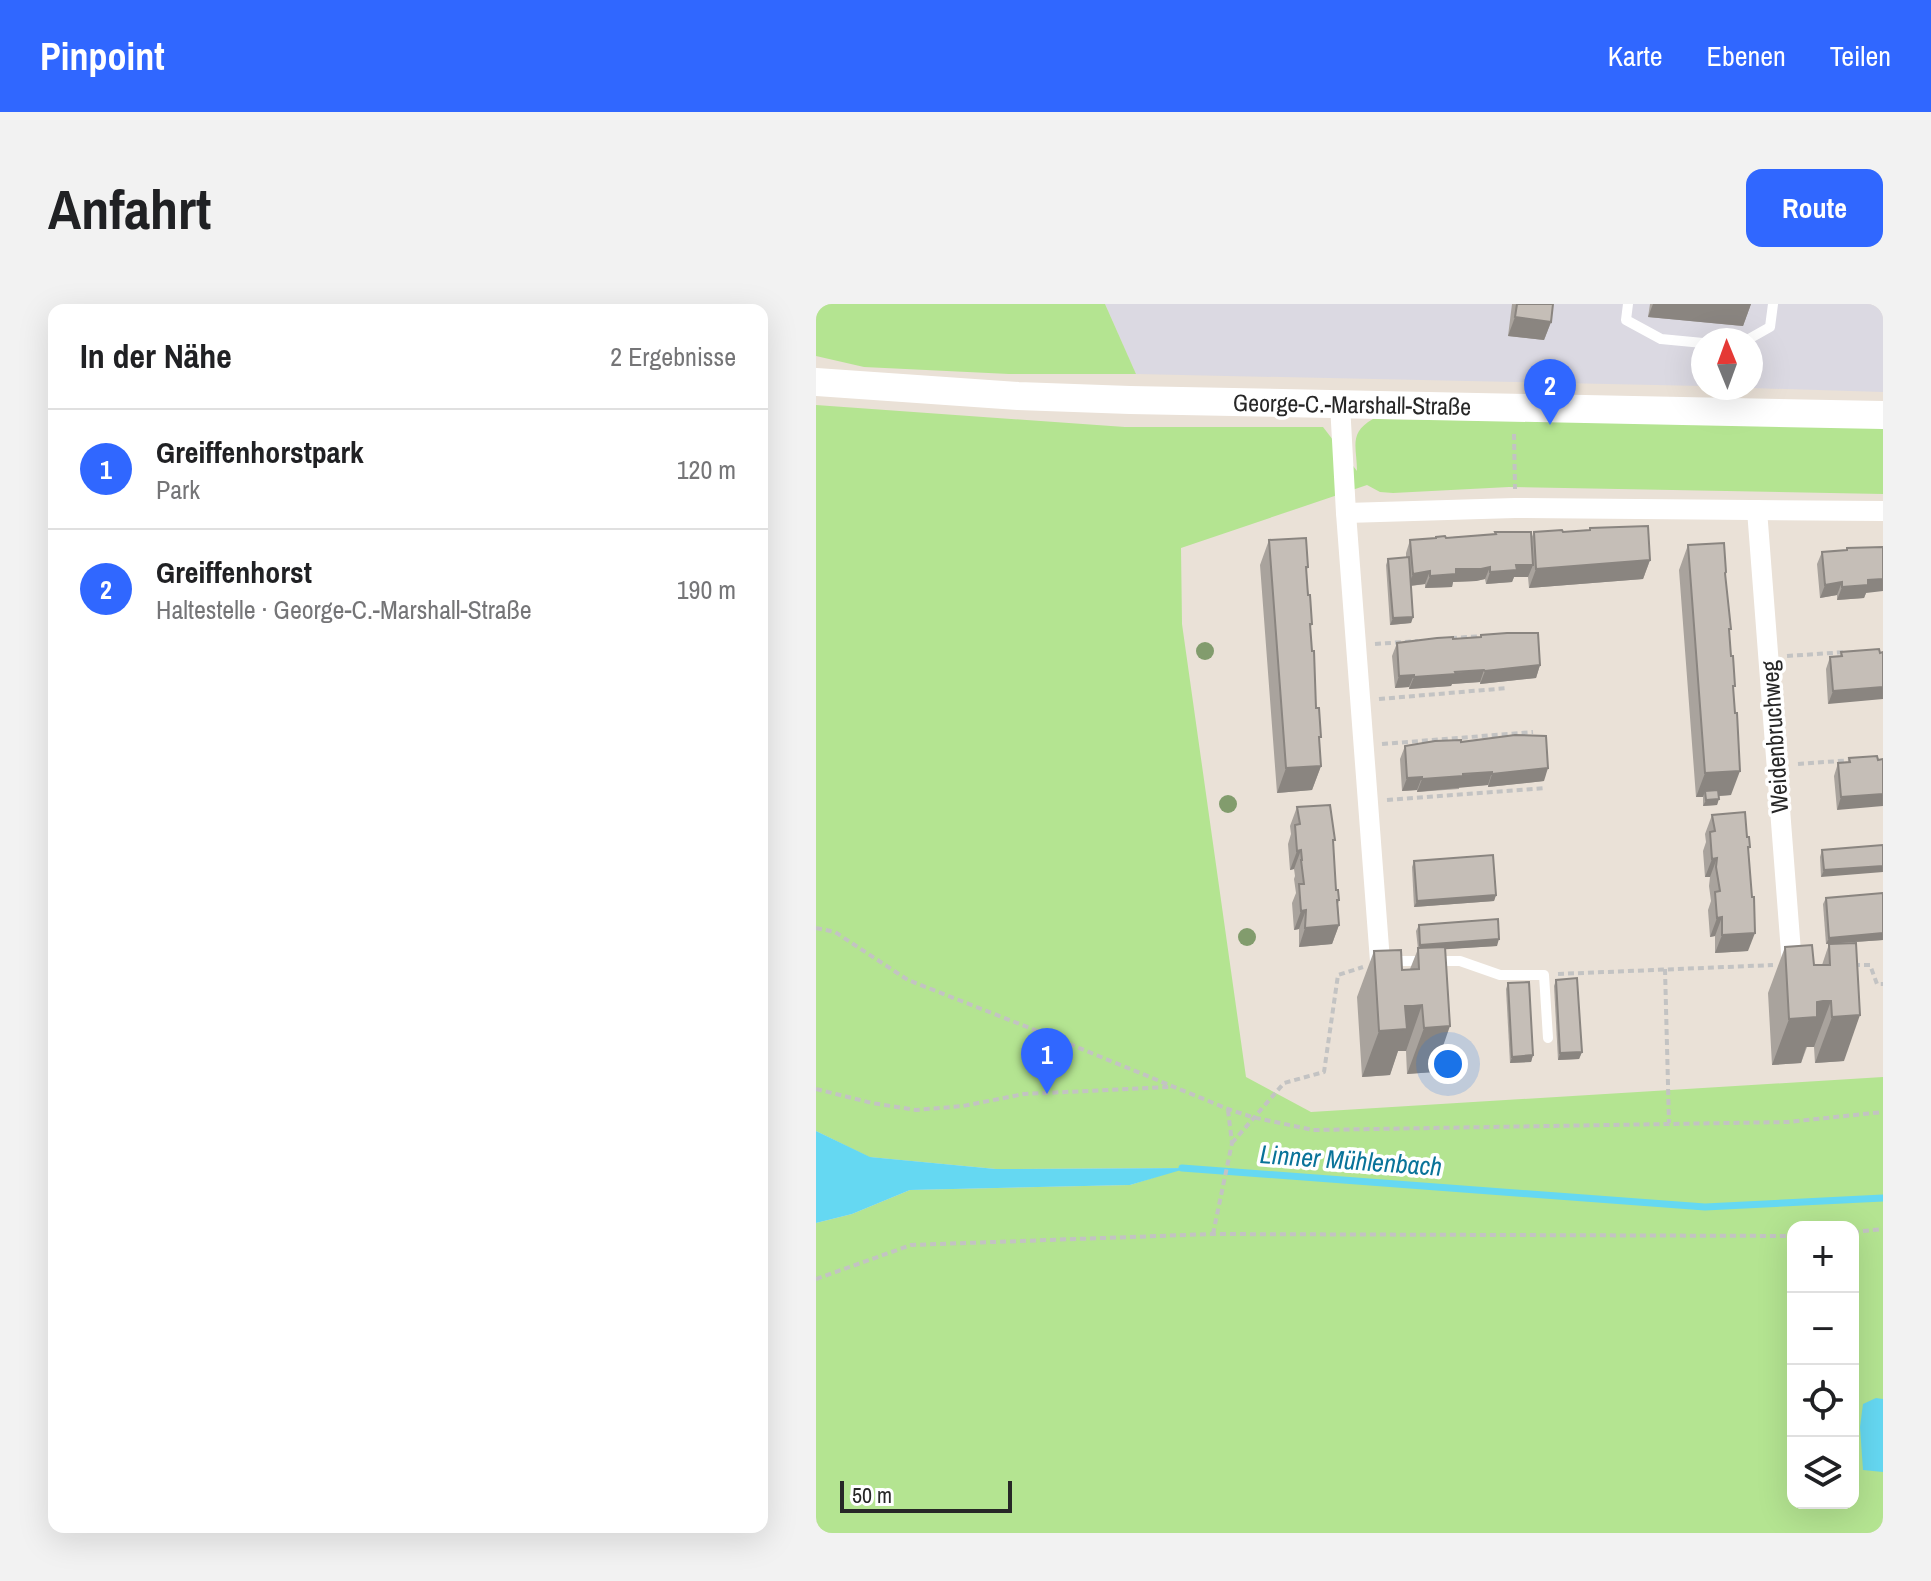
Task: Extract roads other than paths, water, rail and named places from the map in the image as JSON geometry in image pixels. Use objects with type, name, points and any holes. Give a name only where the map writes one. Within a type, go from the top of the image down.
[{"type":"main road","name":"George-C.-Marshall-Straße","points":[[817,382],[1018,396],[1883,415]]},
{"type":"street","points":[[1340,404],[1380,961]]},
{"type":"street","points":[[1346,513],[1515,508],[1883,511]]},
{"type":"street","name":"Weidenbruchweg","points":[[1757,510],[1792,965]]},
{"type":"lane","points":[[1628,304],[1626,320],[1661,339],[1691,342]]},
{"type":"lane","points":[[1763,331],[1770,327],[1773,304]]},
{"type":"lane","points":[[1380,961],[1460,961],[1500,975],[1544,975],[1548,1038]]},
{"type":"water","name":"Linner Mühlenbach","points":[[816,1131],[870,1157],[996,1169],[1188,1168],[1130,1185],[910,1190],[852,1214],[816,1223]]},
{"type":"water","points":[[1876,1398],[1883,1399],[1883,1472],[1863,1470],[1860,1427],[1863,1404]]},
{"type":"waterway","name":"Linner Mühlenbach","points":[[1182,1168],[1705,1207],[1883,1198]]},
{"type":"place","name":"Greiffenhorst","points":[[1550,425]]},
{"type":"place","name":"Greiffenhorstpark","points":[[1047,1094]]}]
